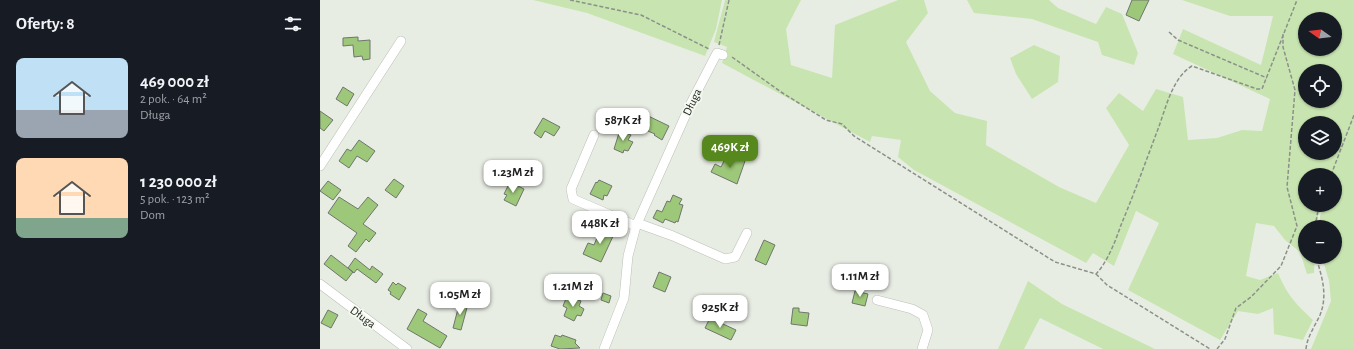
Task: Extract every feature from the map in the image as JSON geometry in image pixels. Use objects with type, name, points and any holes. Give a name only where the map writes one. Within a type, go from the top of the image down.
[{"type":"street","points":[[320,166],[401,41]]},
{"type":"street","name":"Długa","points":[[604,349],[624,298],[628,256],[636,225],[691,103],[712,63],[720,54]]},
{"type":"street","points":[[594,135],[571,189],[573,199],[636,225],[673,236],[725,259],[735,257],[747,233]]},
{"type":"street","name":"Długa","points":[[320,284],[404,348]]},
{"type":"street","points":[[877,300],[912,309],[923,315],[928,330],[922,349]]},
{"type":"path","points":[[570,0],[641,15],[720,54],[732,56],[781,92],[826,120],[842,124],[854,136],[1055,262],[1096,274],[1107,286],[1210,349]]},
{"type":"path","points":[[720,54],[729,0]]},
{"type":"path","points":[[1096,274],[1101,269],[1114,243],[1132,199],[1163,111],[1185,70],[1192,66],[1257,89],[1262,89],[1296,0]]},
{"type":"path","points":[[1169,32],[1178,40],[1267,78]]},
{"type":"path","points":[[1217,349],[1225,339],[1236,308],[1251,297],[1281,266],[1297,226],[1287,187],[1295,90],[1283,47],[1283,32]]},
{"type":"path","points":[[1334,168],[1354,115]]},
{"type":"path","points":[[1306,349],[1309,337],[1320,314],[1324,298],[1323,283],[1318,264]]},
{"type":"green space","points":[[533,0],[722,0],[716,29],[705,56],[587,13]]},
{"type":"green space","points":[[725,0],[801,0],[786,29],[791,65],[832,78],[835,25],[898,0],[924,0],[928,13],[906,42],[930,91],[955,113],[987,121],[986,145],[1059,187],[1096,203],[1129,145],[1106,108],[1119,93],[1143,111],[1156,89],[1183,97],[1188,140],[1217,138],[1242,130],[1262,131],[1270,99],[1173,54],[1183,29],[1261,65],[1273,16],[1230,16],[1182,0],[1354,0],[1354,349],[1311,349],[1331,301],[1329,281],[1324,264],[1342,264],[1342,220],[1320,220],[1320,216],[1321,212],[1342,212],[1342,168],[1298,168],[1298,212],[1320,212],[1318,220],[1298,220],[1298,250],[1285,240],[1274,226],[1256,223],[1246,276],[1260,280],[1278,273],[1292,299],[1313,320],[1303,340],[1274,334],[1273,308],[1258,314],[1238,311],[1220,340],[1128,290],[1159,223],[1136,211],[1114,266],[1093,253],[1086,263],[914,170],[898,157],[901,140],[872,136],[870,142],[722,63],[727,47],[714,42]]},
{"type":"green space","points":[[967,0],[1049,0],[1058,8],[1096,24],[1106,7],[1122,14],[1138,53],[1134,65],[1102,55],[1098,42],[1032,19],[974,13]]},
{"type":"green space","points":[[1034,45],[1060,56],[1058,82],[1032,99],[1016,74],[1010,58]]},
{"type":"green space","points":[[1304,264],[1315,264],[1314,273],[1307,274]]},
{"type":"green space","points":[[1028,281],[1062,304],[1155,349],[1103,349],[1040,318],[1024,349],[998,349]]},
{"type":"building","points":[[1132,0],[1149,0],[1139,21],[1126,15]]},
{"type":"building","points":[[358,37],[358,41],[370,40],[370,59],[363,60],[362,56],[354,57],[353,45],[343,46],[343,38]]},
{"type":"building","points":[[343,87],[354,94],[347,106],[336,99]]},
{"type":"building","points":[[320,111],[333,120],[324,131],[320,128]]},
{"type":"building","points":[[642,113],[669,126],[662,140],[654,135],[655,134],[636,126]]},
{"type":"building","points":[[543,118],[560,127],[554,136],[545,131],[541,138],[534,133]]},
{"type":"building","points":[[620,130],[631,135],[628,140],[633,142],[628,151],[624,150],[623,153],[614,149]]},
{"type":"building","points":[[359,140],[375,151],[367,162],[357,156],[349,168],[339,161],[347,149],[351,151]]},
{"type":"building","points":[[728,153],[745,161],[737,184],[711,172],[715,164],[721,167]]},
{"type":"building","points":[[394,179],[404,186],[396,198],[385,190]]},
{"type":"building","points":[[599,180],[612,186],[607,196],[604,195],[603,200],[590,194],[596,182],[597,183]]},
{"type":"building","points":[[328,181],[341,190],[333,200],[320,191]]},
{"type":"building","points":[[510,182],[524,189],[516,206],[504,200],[507,195],[504,194]]},
{"type":"building","points":[[673,195],[682,199],[679,204],[683,205],[678,222],[676,221],[675,223],[665,219],[663,223],[653,218],[657,210],[662,212],[667,201],[670,202]]},
{"type":"building","points":[[339,197],[358,209],[368,197],[378,205],[363,224],[376,233],[369,242],[366,239],[356,252],[348,246],[357,233],[328,213]]},
{"type":"building","points":[[602,226],[615,232],[601,262],[583,254],[588,243],[594,245]]},
{"type":"building","points":[[764,240],[775,245],[766,265],[755,260]]},
{"type":"building","points":[[331,255],[353,272],[346,281],[324,264]]},
{"type":"building","points":[[355,258],[370,270],[372,266],[383,274],[376,283],[357,269],[354,273],[348,268]]},
{"type":"building","points":[[659,272],[671,277],[665,292],[653,287]]},
{"type":"building","points":[[393,282],[396,285],[398,283],[406,288],[399,300],[390,294],[391,292],[388,290]]},
{"type":"building","points":[[855,291],[868,294],[865,306],[852,303]]},
{"type":"building","points":[[603,293],[611,296],[609,303],[601,300]]},
{"type":"building","points":[[567,296],[581,301],[579,306],[584,309],[581,316],[577,315],[574,321],[564,316],[567,308],[563,306]]},
{"type":"building","points":[[460,301],[468,304],[461,330],[453,328]]},
{"type":"building","points":[[793,308],[799,308],[799,312],[809,313],[807,326],[791,324]]},
{"type":"building","points":[[418,309],[427,314],[423,321],[447,336],[440,348],[407,329]]},
{"type":"building","points":[[328,310],[338,315],[331,328],[321,323]]},
{"type":"building","points":[[710,318],[736,330],[731,340],[705,328]]},
{"type":"building","points":[[555,335],[561,337],[562,335],[576,340],[575,343],[580,348],[560,349],[551,346]]}]
